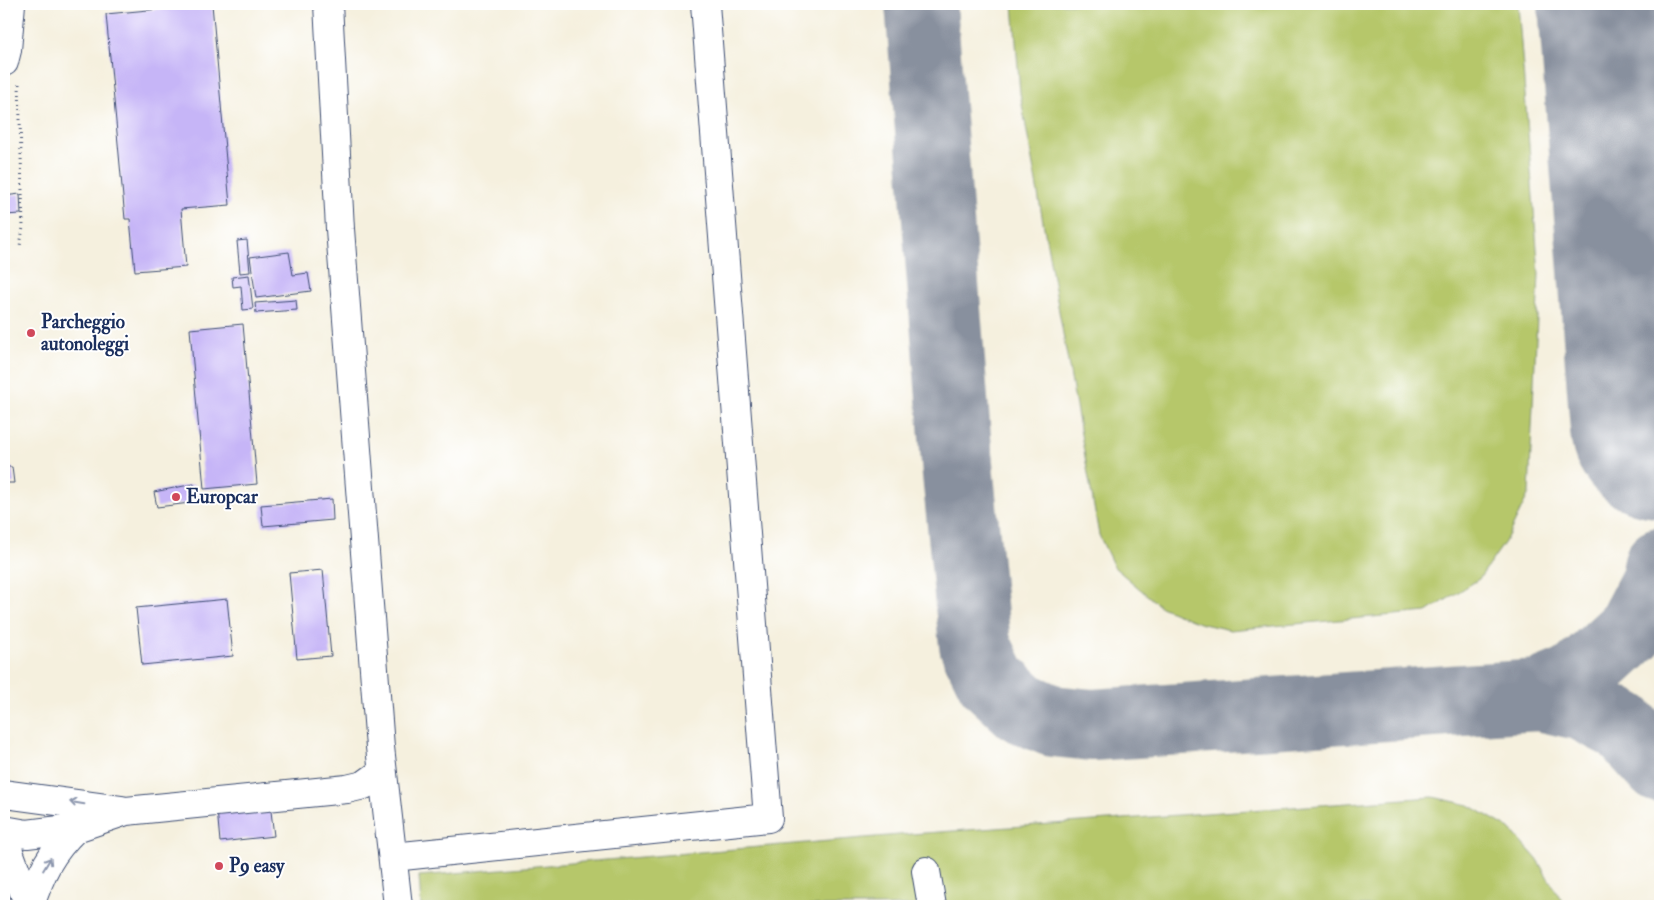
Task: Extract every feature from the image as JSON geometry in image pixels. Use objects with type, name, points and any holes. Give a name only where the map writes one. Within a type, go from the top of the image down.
[{"type":"street","points":[[11,4],[8,50],[12,70]]},
{"type":"street","points":[[328,4],[340,228],[382,772],[398,906]]},
{"type":"street","points":[[393,857],[768,818],[705,4]]},
{"type":"street","points":[[4,830],[27,834],[76,828],[126,811],[347,789],[364,785],[382,772]]},
{"type":"street","points":[[4,794],[126,811]]},
{"type":"street","points":[[30,906],[41,873],[57,847],[76,828]]},
{"type":"street","points":[[4,838],[30,906]]},
{"type":"street","points":[[926,871],[932,906]]},
{"type":"path","points":[[12,70],[23,228],[20,246]]},
{"type":"green space","points":[[1013,4],[1518,4],[1539,274],[1529,493],[1505,542],[1479,579],[1427,612],[1230,630],[1199,623],[1161,607],[1114,567],[1099,535],[1020,93]]},
{"type":"green space","points":[[1433,797],[1469,805],[1510,829],[1536,858],[1565,906],[421,906],[419,876],[911,834]]},
{"type":"building","points":[[212,4],[230,205],[181,209],[186,267],[135,271],[130,219],[125,219],[106,14]]},
{"type":"building","points":[[20,194],[21,214],[4,215],[4,196]]},
{"type":"building","points":[[247,240],[250,272],[240,273],[237,241]]},
{"type":"building","points":[[289,252],[293,275],[308,273],[311,291],[256,298],[250,257]]},
{"type":"building","points":[[249,275],[253,309],[243,310],[241,286],[233,287],[232,277]]},
{"type":"building","points":[[296,300],[297,310],[256,313],[255,303]]},
{"type":"building","points":[[243,324],[257,484],[204,489],[190,329]]},
{"type":"building","points":[[4,467],[12,467],[14,483],[4,483]]},
{"type":"building","name":"Europcar","points":[[194,484],[198,502],[157,507],[154,492]]},
{"type":"building","points":[[332,499],[333,520],[263,526],[261,505]]},
{"type":"building","points":[[323,570],[331,656],[297,659],[289,573]]},
{"type":"building","points":[[227,599],[233,656],[142,665],[136,608]]},
{"type":"building","points":[[270,803],[274,836],[220,842],[217,809]]},
{"type":"taxiway","points":[[921,4],[958,475],[975,645],[992,680],[1021,707],[1053,721],[1092,725],[1539,695],[1583,705],[1623,726],[1660,767]]},
{"type":"taxiway","points":[[1539,695],[1578,679],[1631,630],[1656,582],[1660,563]]},
{"type":"runway","points":[[1628,4],[1660,428]]},
{"type":"place","name":"Parcheggio autonoleggi","points":[[31,333]]},
{"type":"place","name":"Europcar","points":[[176,497]]},
{"type":"place","name":"P9 easy","points":[[219,866]]}]
